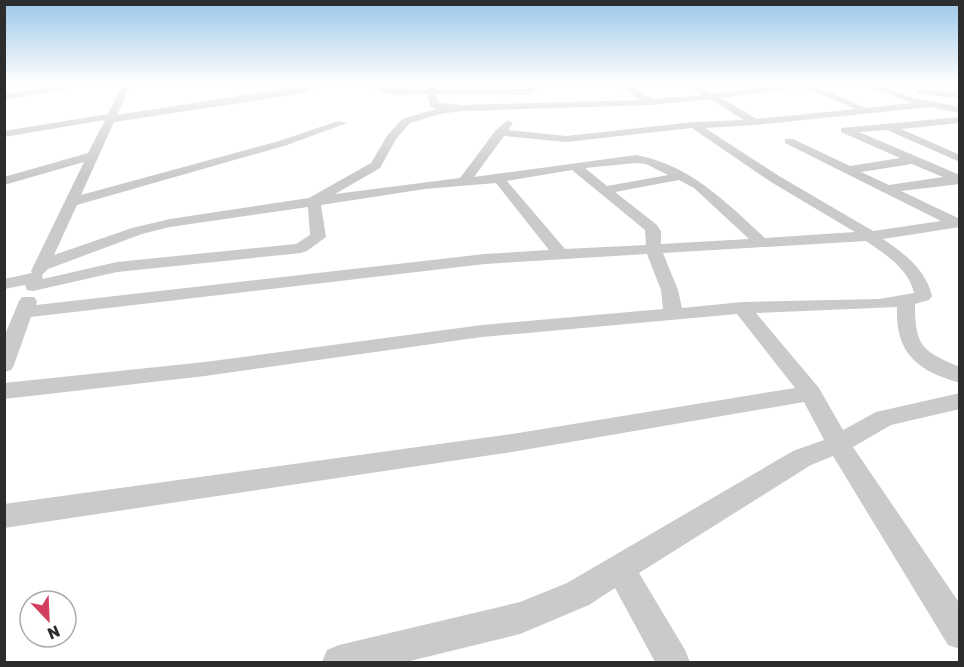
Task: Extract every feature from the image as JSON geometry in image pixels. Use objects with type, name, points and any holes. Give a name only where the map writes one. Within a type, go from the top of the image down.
[{"type":"street","points":[[4,134],[102,114]]},
{"type":"street","points":[[4,365],[37,276],[92,156],[115,114]]},
{"type":"street","points":[[314,201],[376,165],[391,138],[405,122],[429,114]]},
{"type":"street","points":[[463,183],[516,114]]},
{"type":"street","points":[[740,114],[754,122]]},
{"type":"street","points":[[500,132],[567,139],[817,114]]},
{"type":"street","points":[[843,114],[892,128],[960,159]]},
{"type":"street","points":[[882,114],[897,122],[892,128]]},
{"type":"street","points":[[958,180],[845,130],[892,128],[960,120]]},
{"type":"street","points":[[71,202],[289,142],[342,123]]},
{"type":"street","points":[[4,391],[205,369],[482,331],[742,308],[906,301],[923,296],[924,289],[920,279],[871,236],[775,179],[694,125]]},
{"type":"street","points":[[567,139],[576,157],[605,189],[652,228],[655,237],[653,248],[671,298],[672,314]]},
{"type":"street","points":[[789,141],[958,223]]},
{"type":"street","points":[[850,170],[947,154]]},
{"type":"street","points":[[4,181],[92,156]]},
{"type":"street","points":[[37,276],[136,231],[170,222],[425,185],[499,178],[549,169],[576,157],[643,159],[681,176],[699,185],[713,196],[761,242]]},
{"type":"street","points":[[605,189],[681,176]]},
{"type":"street","points":[[499,178],[560,254]]},
{"type":"street","points":[[889,189],[958,180]]},
{"type":"street","points":[[4,284],[37,276],[294,250],[318,237],[314,201]]},
{"type":"street","points":[[24,312],[484,259],[871,236],[958,223]]},
{"type":"street","points":[[906,301],[905,328],[907,340],[912,349],[940,367],[960,376]]},
{"type":"street","points":[[742,308],[811,393],[838,444],[960,633]]},
{"type":"street","points":[[4,516],[512,443],[811,393]]},
{"type":"street","points":[[339,663],[520,618],[578,594],[802,458],[838,444],[884,418],[955,407]]},
{"type":"street","points":[[620,568],[673,663]]}]
